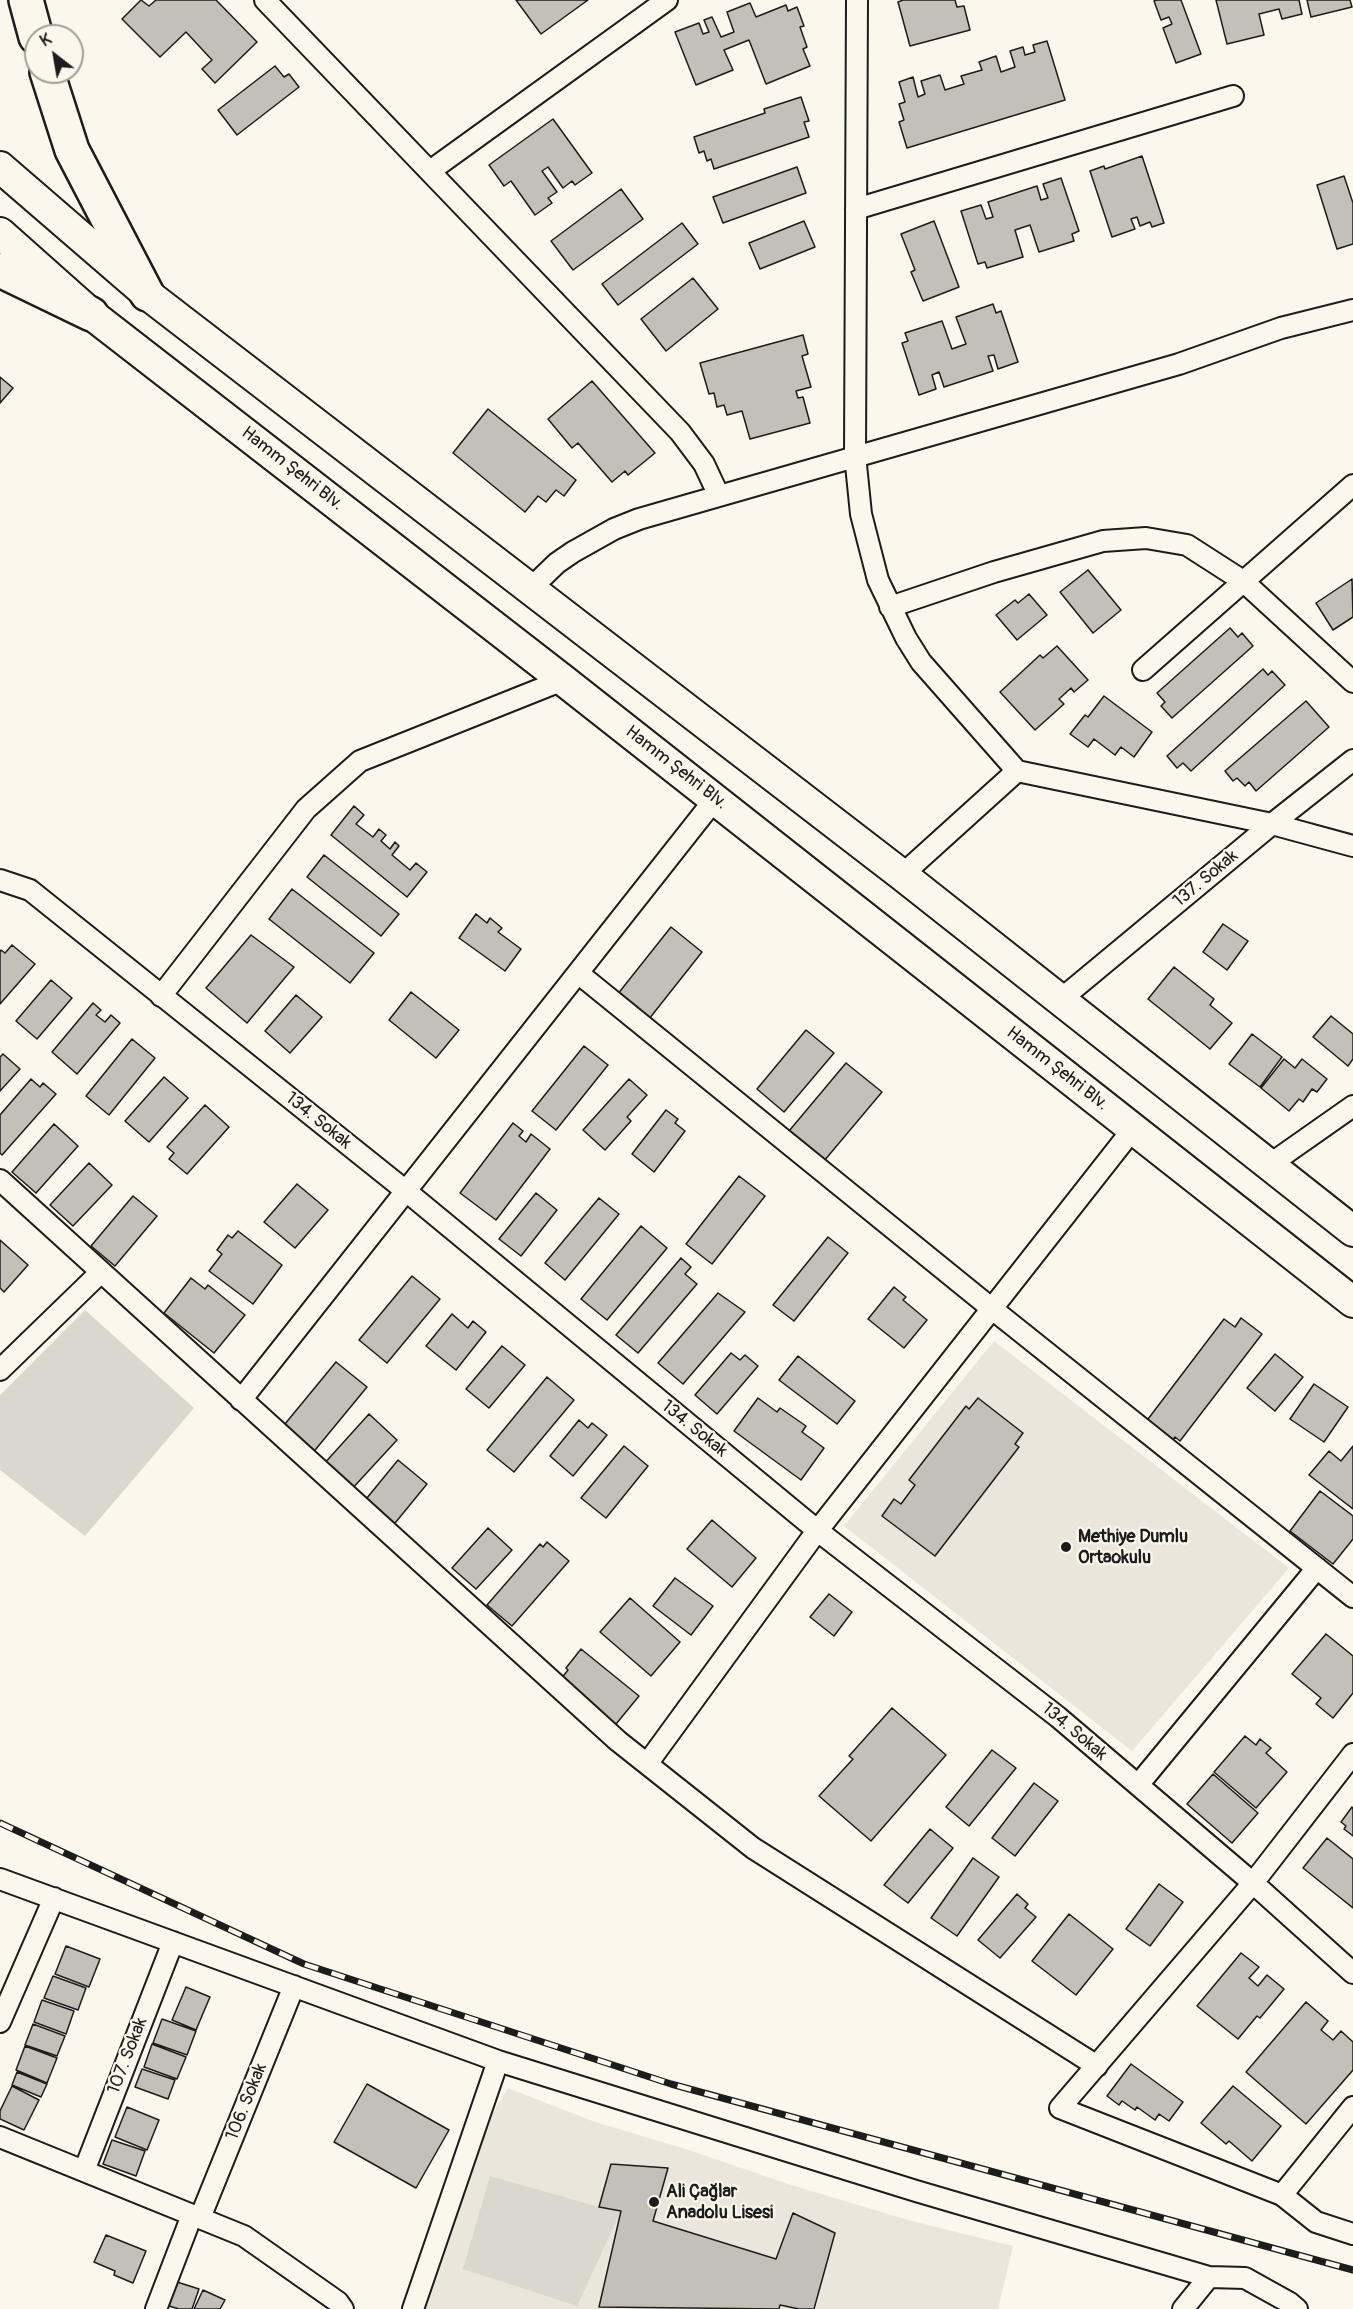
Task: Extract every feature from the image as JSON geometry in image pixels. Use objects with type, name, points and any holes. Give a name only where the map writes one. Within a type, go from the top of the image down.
[{"type":"highway","points":[[26,0],[32,24]]},
{"type":"highway","points":[[51,84],[72,150],[147,294]]},
{"type":"highway","points":[[0,270],[92,314]]},
{"type":"main road","points":[[0,167],[147,294],[902,876],[1353,1231]]},
{"type":"main road","name":"Hamm Şehri Blv.","points":[[0,233],[92,314],[715,799],[1353,1302]]},
{"type":"street","points":[[265,0],[680,432],[704,464],[719,496]]},
{"type":"street","points":[[430,171],[667,0]]},
{"type":"street","points":[[857,0],[855,455],[861,514],[878,580],[906,638],[921,662],[1017,771],[1272,824],[1353,846]]},
{"type":"street","points":[[856,209],[1233,96]]},
{"type":"street","points":[[530,589],[557,562],[614,529],[639,519],[855,455],[1179,364],[1281,328],[1353,310]]},
{"type":"street","points":[[1143,670],[1353,485]]},
{"type":"street","points":[[890,607],[994,572],[1103,542],[1146,538],[1186,545],[1243,581],[1353,682]]},
{"type":"street","points":[[161,996],[306,809],[360,761],[563,680]]},
{"type":"street","name":"137. Sokak","points":[[1060,1000],[1272,824],[1353,760]]},
{"type":"street","points":[[902,876],[1017,771]]},
{"type":"street","points":[[241,1400],[715,799]]},
{"type":"street","name":"134. Sokak","points":[[0,880],[30,890],[406,1191],[818,1531],[1058,1717],[1253,1883],[1353,1973]]},
{"type":"street","points":[[578,973],[991,1308],[1353,1597]]},
{"type":"street","points":[[1269,1165],[1353,1106]]},
{"type":"street","points":[[647,1764],[818,1531],[1133,1129]]},
{"type":"street","points":[[0,1180],[609,1733],[647,1764],[753,1848],[1097,2066]]},
{"type":"street","points":[[0,1370],[101,1272]]},
{"type":"street","points":[[1138,1785],[1317,1568]]},
{"type":"street","points":[[1353,1754],[1253,1883],[1060,2108],[1282,2195],[1316,2222],[1353,2234]]},
{"type":"street","points":[[0,1879],[498,2061],[916,2192],[1209,2277],[1245,2278],[1290,2302],[1297,2309]]},
{"type":"street","points":[[0,2022],[54,1898]]},
{"type":"street","name":"107. Sokak","points":[[84,2171],[172,1942]]},
{"type":"street","name":"106. Sokak","points":[[156,2309],[294,1986]]},
{"type":"street","points":[[413,2309],[498,2061]]},
{"type":"street","points":[[1282,2195],[1353,2107]]},
{"type":"street","points":[[0,2137],[244,2236],[338,2302],[343,2309]]},
{"type":"street","points":[[1183,2309],[1209,2277]]},
{"type":"shaded area","points":[[85,1310],[194,1408],[85,1536],[0,1470],[0,1395]]},
{"type":"shaded area","name":"Methiye Dumlu Ortaokulu","points":[[994,1341],[1289,1568],[1132,1751],[844,1526]]},
{"type":"shaded area","name":"Ali Çağlar Anadolu Lisesi","points":[[508,2088],[595,2122],[689,2150],[788,2184],[908,2220],[1013,2246],[998,2309],[423,2309],[494,2111]]},
{"type":"shaded area","points":[[490,2176],[599,2207],[621,2211],[577,2306],[463,2269]]},
{"type":"building","points":[[141,0],[149,6],[156,0],[216,0],[257,42],[215,83],[202,69],[212,60],[186,32],[160,57],[122,19]]},
{"type":"building","points":[[516,0],[588,0],[541,34]]},
{"type":"building","points":[[903,0],[955,0],[957,7],[964,6],[970,30],[910,46],[898,2]]},
{"type":"building","points":[[1181,0],[1201,54],[1176,63],[1163,28],[1172,24],[1169,17],[1161,20],[1154,1]]},
{"type":"building","points":[[1216,0],[1299,0],[1302,14],[1282,19],[1279,9],[1259,14],[1264,35],[1227,44]]},
{"type":"building","points":[[1307,0],[1350,0],[1352,7],[1311,17]]},
{"type":"building","points":[[750,3],[756,17],[786,5],[788,11],[797,7],[804,26],[800,27],[807,47],[803,49],[810,66],[766,84],[749,40],[724,50],[733,70],[696,85],[675,32],[699,23],[703,34],[709,32],[704,20],[712,17],[721,37],[734,32],[727,12]]},
{"type":"building","points":[[1047,41],[1065,100],[907,148],[899,122],[904,120],[899,104],[905,102],[899,82],[913,77],[918,97],[925,94],[921,81],[940,75],[945,90],[964,84],[961,76],[982,70],[979,62],[996,56],[1001,72],[1015,67],[1010,51],[1023,47],[1025,55],[1035,52],[1033,45]]},
{"type":"building","points":[[275,66],[284,77],[289,74],[299,87],[237,135],[218,110]]},
{"type":"building","points":[[801,97],[809,121],[804,122],[809,137],[714,169],[711,159],[707,161],[704,151],[699,153],[694,137],[765,113],[764,109]]},
{"type":"building","points":[[553,119],[592,173],[575,185],[572,181],[563,188],[548,167],[542,171],[557,192],[548,198],[552,203],[535,215],[511,181],[504,186],[489,165]]},
{"type":"building","points":[[1142,156],[1164,223],[1152,227],[1150,222],[1140,226],[1137,217],[1131,219],[1135,229],[1112,237],[1090,171],[1104,166],[1105,169]]},
{"type":"building","points":[[797,167],[806,193],[723,223],[713,197]]},
{"type":"building","points":[[1344,176],[1353,203],[1353,244],[1337,249],[1317,185]]},
{"type":"building","points":[[1061,178],[1079,231],[1072,234],[1074,241],[1039,252],[1030,225],[1015,230],[1023,257],[987,268],[985,262],[978,264],[961,211],[981,205],[986,219],[993,217],[988,202],[1037,186],[1041,200],[1048,198],[1043,184]]},
{"type":"building","points":[[621,189],[643,219],[573,270],[551,241]]},
{"type":"building","points":[[804,221],[815,247],[760,269],[749,243]]},
{"type":"building","points":[[934,221],[959,287],[923,301],[911,272],[915,270],[901,234]]},
{"type":"building","points":[[682,223],[698,244],[618,305],[602,284]]},
{"type":"building","points":[[693,278],[718,309],[666,351],[641,319]]},
{"type":"building","points":[[993,304],[996,313],[1001,311],[1018,362],[998,369],[994,355],[988,356],[993,371],[944,387],[939,372],[932,375],[936,389],[919,395],[902,343],[908,341],[905,333],[942,321],[952,349],[966,344],[956,317]]},
{"type":"building","points":[[803,335],[808,354],[802,356],[811,387],[796,391],[798,398],[803,397],[810,423],[750,439],[742,411],[727,415],[724,405],[717,407],[714,393],[709,394],[700,363]]},
{"type":"building","points":[[0,377],[13,388],[0,403]]},
{"type":"building","points":[[592,381],[655,453],[628,475],[625,471],[612,482],[578,443],[572,448],[548,419]]},
{"type":"building","points":[[488,409],[576,480],[564,496],[556,490],[546,502],[538,496],[525,512],[453,453]]},
{"type":"building","points":[[1088,570],[1121,610],[1093,633],[1060,592]]},
{"type":"building","points":[[1352,579],[1353,617],[1333,630],[1316,603]]},
{"type":"building","points":[[1029,594],[1047,615],[1017,640],[996,615],[1015,600],[1018,603]]},
{"type":"building","points":[[1230,628],[1238,637],[1242,633],[1253,646],[1172,718],[1161,706],[1165,702],[1157,693]]},
{"type":"building","points":[[1057,646],[1088,680],[1074,692],[1071,688],[1059,699],[1064,704],[1035,730],[1000,692],[1040,655],[1043,658]]},
{"type":"building","points":[[1263,669],[1268,675],[1272,671],[1285,685],[1191,771],[1183,763],[1177,768],[1167,756]]},
{"type":"building","points":[[1104,696],[1152,732],[1134,757],[1121,747],[1115,755],[1094,739],[1088,747],[1070,734],[1085,715],[1088,717]]},
{"type":"building","points":[[1306,701],[1329,727],[1256,791],[1249,782],[1245,786],[1237,778],[1233,781],[1225,771]]},
{"type":"building","points":[[354,806],[364,815],[356,824],[373,837],[379,829],[386,835],[381,841],[390,849],[395,842],[399,846],[392,855],[410,870],[416,863],[427,872],[407,897],[331,835]]},
{"type":"building","points":[[324,855],[399,914],[381,936],[307,877]]},
{"type":"building","points":[[292,889],[374,953],[350,983],[269,919]]},
{"type":"building","points":[[476,914],[487,923],[490,918],[502,928],[498,932],[521,949],[505,971],[459,938]]},
{"type":"building","points":[[1223,924],[1248,941],[1227,970],[1203,952]]},
{"type":"building","points":[[671,927],[702,952],[649,1019],[617,995]]},
{"type":"building","points":[[251,935],[294,967],[247,1023],[206,988]]},
{"type":"building","points":[[12,945],[35,964],[0,1004],[0,952],[1,950],[5,953]]},
{"type":"building","points":[[1174,967],[1214,999],[1210,1005],[1232,1023],[1210,1049],[1148,999]]},
{"type":"building","points":[[51,980],[72,998],[37,1039],[16,1021]]},
{"type":"building","points":[[411,992],[459,1030],[436,1058],[389,1020]]},
{"type":"building","points":[[296,995],[322,1017],[290,1053],[265,1031]]},
{"type":"building","points":[[93,1003],[101,1010],[96,1015],[105,1022],[111,1015],[120,1023],[77,1074],[52,1052]]},
{"type":"building","points":[[1331,1016],[1353,1034],[1353,1059],[1348,1066],[1313,1037]]},
{"type":"building","points":[[806,1030],[834,1053],[784,1112],[757,1089]]},
{"type":"building","points":[[1252,1034],[1282,1057],[1260,1087],[1229,1064]]},
{"type":"building","points":[[132,1039],[155,1058],[109,1115],[86,1096]]},
{"type":"building","points":[[584,1046],[608,1065],[556,1130],[532,1111]]},
{"type":"building","points":[[3,1054],[20,1069],[0,1091],[0,1057]]},
{"type":"building","points":[[1284,1059],[1295,1068],[1302,1059],[1327,1079],[1317,1092],[1312,1089],[1303,1102],[1299,1099],[1289,1111],[1261,1088]]},
{"type":"building","points":[[846,1063],[882,1092],[824,1161],[789,1131]]},
{"type":"building","points":[[164,1077],[188,1098],[149,1142],[125,1121]]},
{"type":"building","points":[[31,1079],[40,1087],[43,1083],[56,1094],[2,1155],[0,1153],[0,1115]]},
{"type":"building","points":[[629,1079],[647,1095],[627,1117],[631,1121],[605,1150],[583,1130]]},
{"type":"building","points":[[205,1105],[229,1127],[187,1174],[169,1159],[174,1153],[167,1147]]},
{"type":"building","points":[[666,1110],[678,1119],[675,1123],[685,1131],[654,1172],[632,1154]]},
{"type":"building","points":[[513,1123],[523,1131],[519,1136],[526,1142],[531,1134],[550,1149],[496,1220],[460,1193]]},
{"type":"building","points":[[54,1124],[78,1146],[36,1193],[12,1172]]},
{"type":"building","points":[[89,1163],[112,1185],[73,1226],[50,1205]]},
{"type":"building","points":[[739,1176],[765,1196],[712,1264],[686,1244]]},
{"type":"building","points":[[297,1184],[328,1210],[295,1248],[264,1222]]},
{"type":"building","points":[[536,1193],[557,1210],[521,1256],[499,1239]]},
{"type":"building","points":[[133,1196],[157,1216],[115,1266],[91,1246]]},
{"type":"building","points":[[599,1198],[619,1214],[565,1280],[545,1263]]},
{"type":"building","points":[[641,1226],[667,1248],[607,1320],[581,1299]]},
{"type":"building","points":[[238,1231],[282,1265],[253,1304],[209,1271],[222,1254],[217,1250],[228,1235],[232,1238]]},
{"type":"building","points":[[828,1237],[848,1253],[794,1321],[773,1305]]},
{"type":"building","points":[[0,1240],[28,1265],[4,1292],[0,1288]]},
{"type":"building","points":[[681,1258],[691,1267],[685,1274],[697,1284],[638,1353],[616,1335]]},
{"type":"building","points":[[412,1276],[440,1299],[387,1363],[359,1340]]},
{"type":"building","points":[[191,1278],[205,1289],[208,1285],[245,1315],[214,1353],[164,1313]]},
{"type":"building","points":[[894,1287],[906,1297],[903,1300],[927,1320],[904,1348],[868,1319]]},
{"type":"building","points":[[718,1293],[745,1312],[683,1384],[658,1363]]},
{"type":"building","points":[[452,1314],[468,1328],[473,1321],[486,1332],[456,1370],[426,1346]]},
{"type":"building","points":[[1241,1318],[1262,1334],[1180,1441],[1175,1437],[1170,1443],[1145,1423],[1224,1319],[1235,1327]]},
{"type":"building","points":[[502,1346],[525,1365],[489,1408],[466,1389]]},
{"type":"building","points":[[731,1353],[740,1360],[745,1355],[758,1366],[717,1414],[695,1395]]},
{"type":"building","points":[[1275,1354],[1303,1377],[1275,1411],[1247,1388]]},
{"type":"building","points":[[798,1356],[855,1401],[837,1424],[779,1380]]},
{"type":"building","points":[[336,1362],[367,1387],[311,1455],[280,1430]]},
{"type":"building","points":[[547,1377],[574,1400],[514,1472],[487,1450]]},
{"type":"building","points":[[1314,1384],[1348,1407],[1324,1442],[1290,1419]]},
{"type":"building","points":[[758,1398],[777,1412],[780,1408],[806,1426],[802,1432],[824,1448],[801,1480],[734,1431]]},
{"type":"building","points":[[978,1398],[1023,1433],[1015,1444],[1019,1447],[935,1556],[882,1516],[894,1499],[901,1504],[915,1485],[909,1480],[966,1406],[969,1409]]},
{"type":"building","points":[[369,1414],[397,1440],[350,1491],[322,1466]]},
{"type":"building","points":[[579,1420],[588,1428],[592,1423],[607,1435],[573,1476],[550,1456]]},
{"type":"building","points":[[624,1446],[648,1466],[606,1518],[581,1498]]},
{"type":"building","points":[[1353,1446],[1353,1509],[1309,1475],[1329,1451],[1341,1461]]},
{"type":"building","points":[[398,1460],[427,1484],[391,1528],[362,1504]]},
{"type":"building","points":[[1320,1491],[1353,1516],[1353,1539],[1333,1564],[1290,1531]]},
{"type":"building","points":[[712,1520],[756,1558],[732,1587],[687,1549]]},
{"type":"building","points":[[488,1528],[512,1550],[476,1589],[452,1568]]},
{"type":"building","points":[[547,1542],[569,1561],[512,1626],[487,1605],[540,1544],[543,1547]]},
{"type":"building","points":[[675,1578],[713,1606],[691,1635],[653,1606]]},
{"type":"building","points":[[829,1594],[852,1612],[834,1636],[810,1617]]},
{"type":"building","points":[[630,1598],[680,1642],[651,1676],[600,1632]]},
{"type":"building","points":[[1326,1634],[1353,1656],[1353,1693],[1333,1718],[1316,1704],[1321,1698],[1292,1674]]},
{"type":"building","points":[[581,1649],[639,1696],[612,1729],[557,1684]]},
{"type":"building","points":[[892,1708],[946,1755],[871,1841],[819,1796],[853,1759],[849,1756]]},
{"type":"building","points":[[1245,1736],[1256,1745],[1260,1739],[1271,1748],[1266,1753],[1287,1772],[1256,1808],[1214,1772]]},
{"type":"building","points":[[992,1750],[1016,1768],[969,1826],[946,1807]]},
{"type":"building","points":[[1213,1774],[1258,1813],[1232,1843],[1187,1804]]},
{"type":"building","points":[[1034,1783],[1058,1801],[1015,1856],[992,1838]]},
{"type":"building","points":[[1352,1807],[1353,1836],[1344,1829],[1346,1826],[1341,1822]]},
{"type":"building","points":[[930,1829],[953,1848],[908,1903],[884,1885]]},
{"type":"building","points":[[1327,1838],[1353,1859],[1353,1908],[1303,1868]]},
{"type":"building","points":[[973,1858],[999,1877],[957,1936],[931,1918]]},
{"type":"building","points":[[1159,1884],[1183,1902],[1150,1946],[1126,1929]]},
{"type":"building","points":[[1017,1894],[1028,1904],[1025,1908],[1036,1917],[1000,1958],[978,1940]]},
{"type":"building","points":[[1069,1914],[1113,1949],[1076,1995],[1032,1961]]},
{"type":"building","points":[[66,1946],[100,1959],[89,1987],[55,1974]]},
{"type":"building","points":[[1241,1953],[1259,1967],[1249,1978],[1258,1986],[1267,1975],[1284,1989],[1260,2018],[1257,2016],[1238,2039],[1197,2006]]},
{"type":"building","points":[[53,1976],[86,1988],[78,2010],[44,1998]]},
{"type":"building","points":[[186,1987],[210,1997],[196,2030],[172,2020]]},
{"type":"building","points":[[42,2000],[74,2011],[66,2034],[34,2022]]},
{"type":"building","points":[[1306,2002],[1328,2021],[1321,2030],[1333,2040],[1341,2031],[1353,2042],[1353,2070],[1306,2124],[1246,2072]]},
{"type":"building","points":[[162,2019],[196,2031],[187,2055],[153,2043]]},
{"type":"building","points":[[33,2024],[65,2036],[57,2056],[25,2045]]},
{"type":"building","points":[[152,2044],[186,2057],[177,2079],[144,2067]]},
{"type":"building","points":[[25,2046],[57,2058],[47,2083],[16,2070]]},
{"type":"building","points":[[1131,2064],[1183,2102],[1169,2121],[1159,2114],[1155,2120],[1137,2107],[1135,2110],[1122,2101],[1119,2105],[1107,2096]]},
{"type":"building","points":[[142,2069],[175,2080],[168,2099],[135,2087]]},
{"type":"building","points":[[17,2072],[47,2084],[41,2097],[12,2085]]},
{"type":"building","points":[[367,2084],[449,2130],[416,2188],[334,2142]]},
{"type":"building","points":[[12,2086],[39,2100],[24,2130],[0,2119],[0,2111]]},
{"type":"building","points":[[1233,2086],[1281,2126],[1252,2161],[1229,2141],[1226,2144],[1201,2123]]},
{"type":"building","points":[[127,2107],[159,2120],[147,2150],[115,2137]]},
{"type":"building","points":[[112,2140],[145,2151],[136,2176],[103,2164]]},
{"type":"building","points":[[611,2164],[668,2168],[653,2221],[776,2259],[793,2213],[835,2233],[814,2309],[780,2305],[779,2309],[599,2307],[621,2211],[599,2207]]},
{"type":"building","points":[[106,2235],[146,2251],[133,2283],[114,2275],[115,2271],[94,2262]]},
{"type":"building","points":[[177,2282],[199,2289],[192,2309],[169,2306]]},
{"type":"building","points":[[203,2290],[225,2300],[220,2309],[194,2309]]},
{"type":"railway","points":[[0,1823],[304,1964],[671,2084],[1353,2270]]},
{"type":"place","name":"Methiye Dumlu Ortaokulu","points":[[1066,1547]]},
{"type":"place","name":"Ali Çağlar Anadolu Lisesi","points":[[654,2202]]}]
